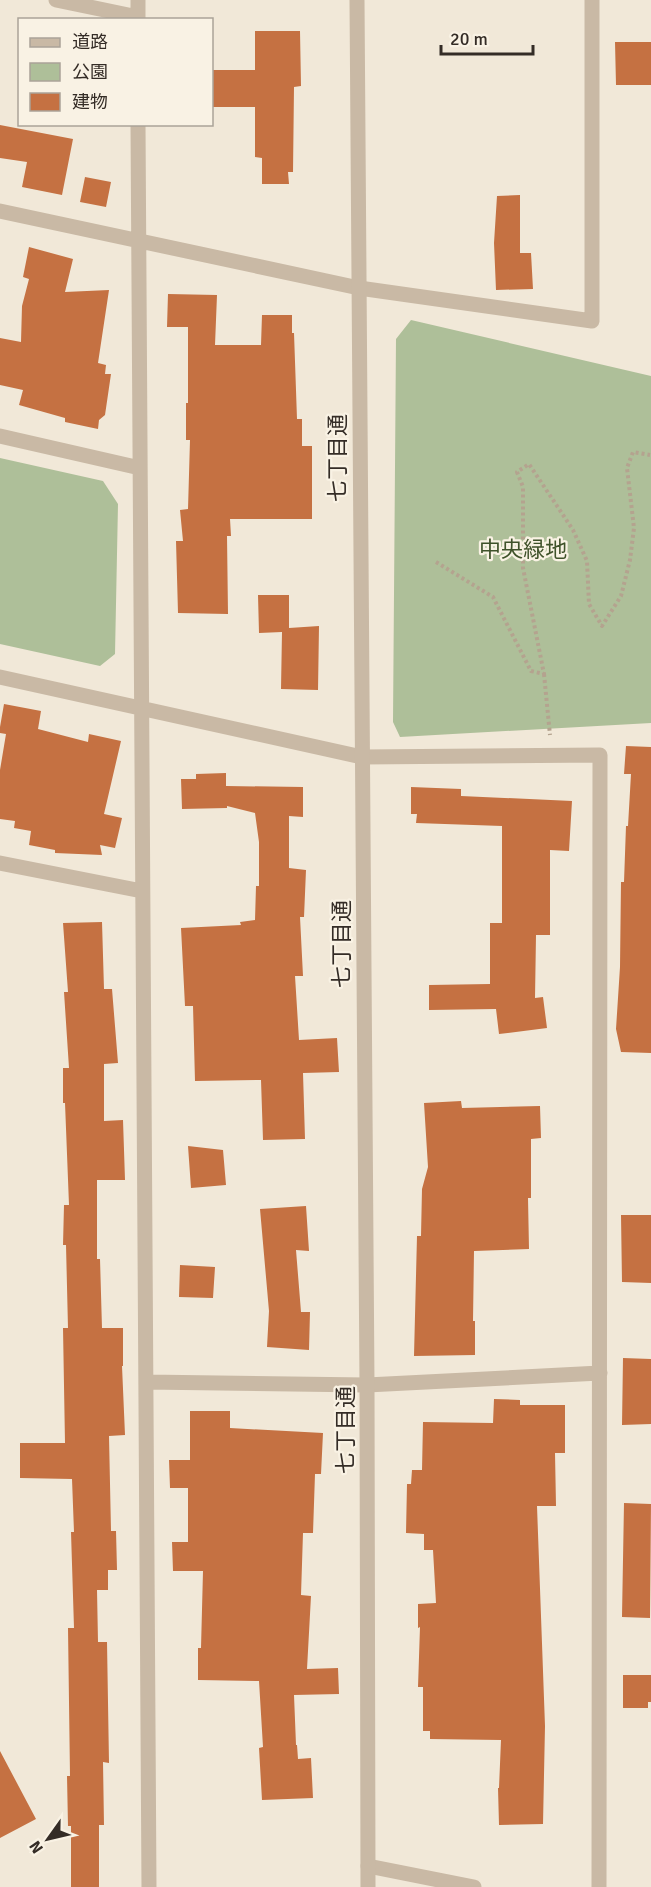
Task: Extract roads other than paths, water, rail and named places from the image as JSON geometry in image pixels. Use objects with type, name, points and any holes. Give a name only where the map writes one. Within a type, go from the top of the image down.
[{"type":"street","points":[[56,0],[138,18],[138,0]]},
{"type":"street","name":"七丁目通","points":[[357,0],[367,1385],[368,1887]]},
{"type":"street","points":[[0,211],[359,288],[592,321],[592,0]]},
{"type":"street","points":[[138,126],[149,1887]]},
{"type":"street","points":[[0,436],[140,468]]},
{"type":"street","points":[[0,677],[362,757],[600,754],[599,1887]]},
{"type":"street","points":[[0,863],[142,891]]},
{"type":"street","points":[[146,1382],[367,1385],[600,1373]]},
{"type":"street","points":[[368,1866],[474,1887]]},
{"type":"park label","name":"中央緑地","points":[[523,549]]}]
